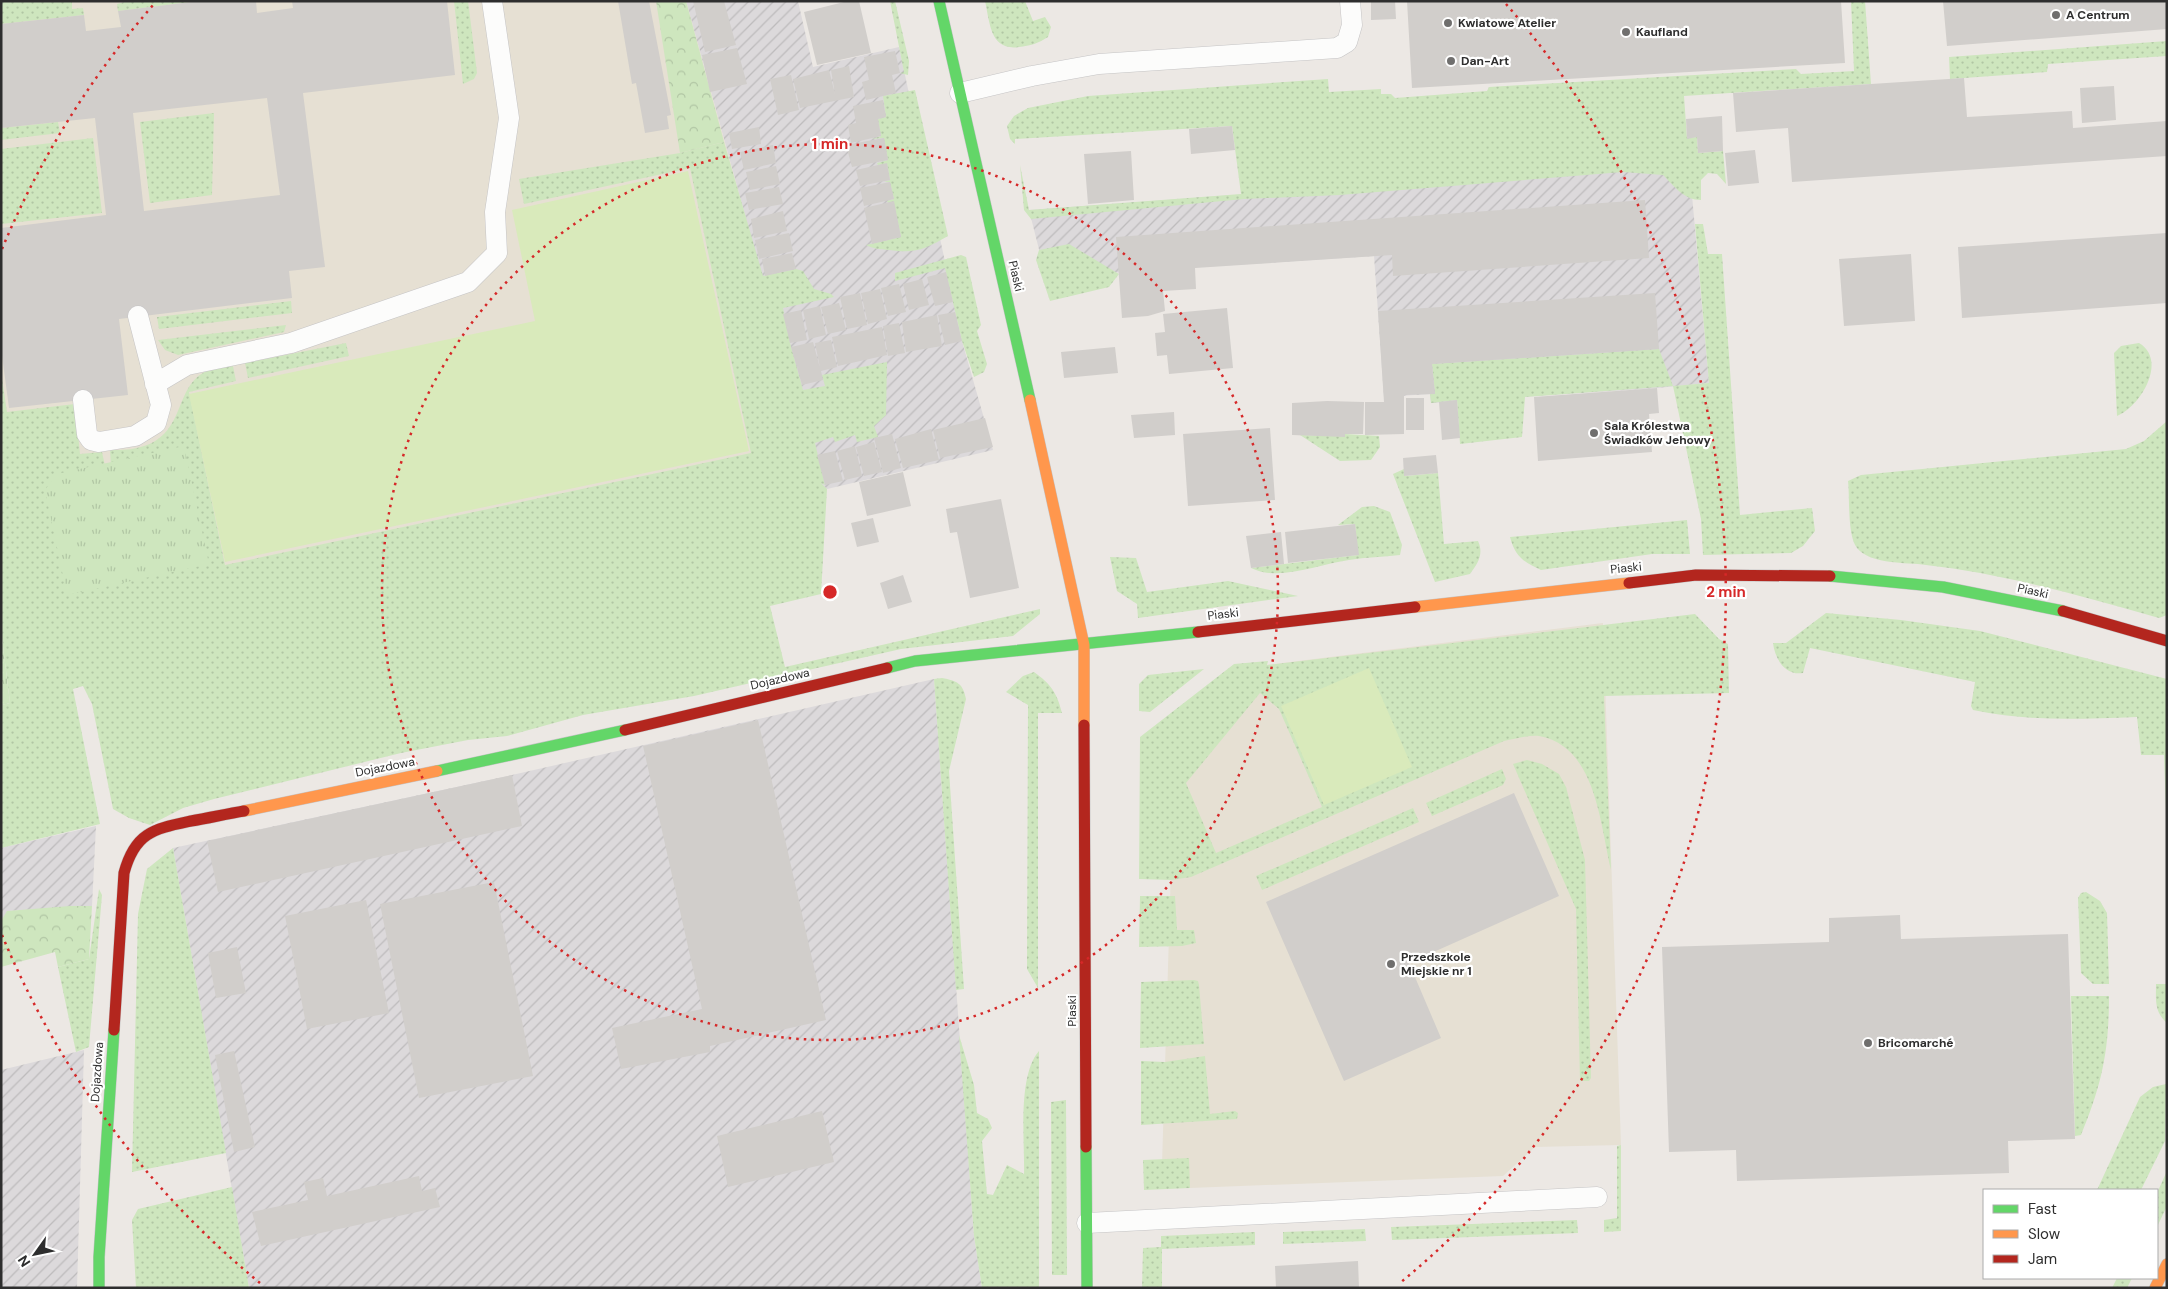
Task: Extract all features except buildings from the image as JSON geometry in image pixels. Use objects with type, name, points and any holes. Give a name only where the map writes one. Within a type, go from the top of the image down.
[{"type":"street","name":"Piaski","points":[[938,1],[1084,645],[1087,1288]]},
{"type":"street","name":"Piaski","points":[[1084,645],[1598,585],[1696,575],[1752,573],[1903,582],[1969,591],[2025,602],[2167,641]]},
{"type":"street","name":"Dojazdowa","points":[[99,1288],[98,1258],[124,873],[128,856],[144,836],[166,826],[543,750],[915,661],[1084,645]]},
{"type":"street","points":[[2156,1288],[2167,1264]]},
{"type":"lane","points":[[155,384],[187,365],[291,343],[468,282],[497,253],[496,212],[509,118],[492,1]]},
{"type":"lane","points":[[960,93],[1099,64],[1337,48],[1347,42],[1352,25],[1350,1]]},
{"type":"lane","points":[[83,400],[87,434],[92,440],[100,442],[135,436],[156,423],[161,405],[138,316]]},
{"type":"lane","points":[[1087,1223],[1597,1197]]},
{"type":"shaded area","points":[[1,1],[686,1],[818,481],[1,630]]},
{"type":"shaded area","points":[[686,1],[798,1],[813,67],[899,47],[962,341],[993,450],[827,489],[818,481]]},
{"type":"shaded area","points":[[1689,162],[1709,383],[1657,388],[1431,403],[1430,394],[1384,397],[1374,256],[1046,277],[1029,210]]},
{"type":"shaded area","name":"Przedszkole Miejskie nr 1","points":[[1603,623],[1621,1145],[1535,1147],[1503,1176],[1190,1188],[1162,1165],[1174,770],[1266,665]]},
{"type":"shaded area","points":[[934,679],[974,1236],[982,1288],[249,1288],[173,848],[512,775]]},
{"type":"shaded area","points":[[96,826],[92,906],[8,911],[1,921],[1,848]]},
{"type":"shaded area","points":[[84,1050],[77,1288],[1,1288],[1,1070]]},
{"type":"green space","points":[[1,1],[72,1],[72,9],[83,8],[84,15],[1,24]]},
{"type":"green space","points":[[128,1],[199,1],[118,11],[117,4]]},
{"type":"green space","points":[[454,1],[468,1],[477,73],[474,79],[463,84]]},
{"type":"green space","points":[[656,1],[686,1],[724,142],[680,153]]},
{"type":"green space","points":[[890,1],[895,1],[909,61],[908,75],[900,73],[904,72]]},
{"type":"green space","points":[[985,1],[1025,1],[1033,21],[1045,17],[1051,27],[1048,37],[1038,43],[1023,47],[1002,45],[993,34]]},
{"type":"green space","points":[[1851,1],[1865,1],[1871,84],[1684,96],[1687,138],[1697,137],[1698,153],[1723,151],[1726,184],[1717,174],[1708,173],[1701,180],[1701,200],[1684,195],[1663,175],[1623,172],[1340,195],[1244,199],[1031,219],[1024,210],[1020,165],[1029,210],[1241,194],[1232,126],[1015,139],[1015,144],[1010,139],[1007,126],[1014,116],[1028,108],[1088,96],[1328,79],[1329,92],[1381,89],[1381,94],[1391,94],[1395,98],[1487,91],[1489,87],[1796,69],[1801,74],[1854,71]]},
{"type":"green space","points":[[2167,41],[2167,56],[2048,64],[2047,72],[1950,79],[1949,57]]},
{"type":"green space","points":[[915,90],[948,236],[913,251],[874,248],[866,245],[901,237],[897,218],[887,201],[894,199],[890,182],[884,182],[890,180],[887,164],[878,165],[877,163],[888,160],[884,138],[872,139],[881,136],[878,119],[886,117],[883,96]]},
{"type":"green space","points":[[214,113],[212,195],[150,203],[140,122]]},
{"type":"green space","points":[[58,122],[60,133],[1,140],[1,128]]},
{"type":"green space","points":[[93,138],[102,213],[1,224],[1,149]]},
{"type":"green space","points":[[724,142],[763,276],[796,269],[803,271],[814,289],[831,294],[834,297],[783,308],[803,390],[825,386],[822,375],[887,362],[886,415],[874,426],[878,437],[857,442],[855,435],[835,442],[833,437],[815,443],[825,485],[821,483],[827,489],[821,594],[770,606],[785,667],[1040,609],[1040,614],[1013,636],[901,649],[694,696],[583,715],[507,736],[468,740],[401,753],[214,799],[183,808],[150,825],[129,818],[113,809],[92,704],[83,686],[73,689],[100,824],[1,848],[1,705],[10,703],[1,630],[1,372],[7,412],[75,404],[80,454],[102,452],[113,503],[110,450],[134,449],[153,442],[165,433],[172,423],[188,388],[196,378],[210,370],[233,366],[236,381],[189,392],[225,565],[751,453],[690,168],[524,204],[519,179],[680,153]]},
{"type":"green space","points":[[688,171],[749,451],[225,562],[189,394],[535,321],[512,210]]},
{"type":"green space","points":[[1695,224],[1703,224],[1708,254],[1722,254],[1740,515],[1812,508],[1815,531],[1803,546],[1791,553],[1703,555],[1701,519],[1673,386],[1709,383]]},
{"type":"green space","points":[[1069,244],[1119,274],[1109,287],[1050,301],[1036,260],[1039,250]]},
{"type":"green space","points":[[961,255],[966,257],[981,325],[977,331],[987,364],[984,372],[974,377],[962,341],[945,268],[895,281],[895,273]]},
{"type":"green space","points":[[291,301],[292,313],[159,329],[157,317]]},
{"type":"green space","points":[[286,325],[284,332],[178,355],[165,350],[158,340]]},
{"type":"green space","points":[[346,343],[349,356],[248,378],[245,363]]},
{"type":"green space","points":[[2139,343],[2147,351],[2151,360],[2148,382],[2135,403],[2117,416],[2114,353],[2121,346]]},
{"type":"green space","points":[[1659,349],[1673,386],[1525,397],[1522,437],[1460,444],[1457,400],[1431,403],[1430,394],[1435,393],[1432,364]]},
{"type":"green space","points":[[2167,421],[2167,615],[2159,618],[2072,594],[1985,574],[1880,560],[1863,553],[1854,542],[1850,526],[1848,481],[1861,475],[2126,449],[2144,441]]},
{"type":"green space","points":[[1345,434],[1379,436],[1380,447],[1371,460],[1340,461],[1300,435],[1345,436]]},
{"type":"green space","points":[[184,446],[209,564],[67,595],[45,490],[57,474]]},
{"type":"green space","points":[[1404,469],[1405,476],[1438,473],[1444,544],[1478,541],[1480,546],[1479,558],[1470,574],[1435,582],[1393,474]]},
{"type":"green space","points":[[1374,506],[1390,512],[1402,545],[1400,555],[1355,559],[1286,573],[1262,572],[1251,568],[1358,555],[1355,524],[1338,525],[1362,507]]},
{"type":"green space","points":[[1687,520],[1690,554],[1652,554],[1541,570],[1529,564],[1517,554],[1510,537]]},
{"type":"green space","points":[[1110,557],[1136,558],[1147,592],[1228,581],[1298,596],[1138,618],[1137,604],[1117,591]]},
{"type":"green space","points":[[1826,613],[1901,620],[1980,631],[2167,679],[2167,837],[2164,755],[2141,755],[2137,717],[2035,718],[1973,710],[1971,706],[1975,682],[1810,648],[1803,673],[1791,672],[1786,669],[1776,655],[1773,643],[1786,643]]},
{"type":"green space","points":[[1695,614],[1719,639],[1728,644],[1729,693],[1604,696],[1611,870],[1598,810],[1584,771],[1573,755],[1558,743],[1535,736],[1504,741],[1191,877],[1171,880],[1139,879],[1140,737],[1234,664],[1268,661],[1267,665]],"holes":[[[1260,693],[1279,709],[1322,807],[1216,853],[1186,783]]]},
{"type":"green space","points":[[1,630],[10,703],[1,705]]},
{"type":"green space","points":[[1369,668],[1412,767],[1324,805],[1281,706]]},
{"type":"green space","points":[[1204,669],[1150,712],[1139,711],[1139,684],[1148,675]]},
{"type":"green space","points":[[1034,672],[1052,690],[1058,700],[1062,713],[1038,713],[1038,988],[1027,969],[1028,705],[1006,692],[1023,676]]},
{"type":"green space","points":[[942,678],[959,684],[963,689],[966,699],[949,771],[964,989],[956,990],[934,679]]},
{"type":"green space","points":[[1527,760],[1542,764],[1559,774],[1566,787],[1585,860],[1591,1078],[1589,1081],[1580,1081],[1576,909],[1513,764]]},
{"type":"green space","points":[[1502,769],[1506,779],[1503,785],[1432,816],[1426,803]]},
{"type":"green space","points":[[1413,808],[1419,822],[1262,890],[1256,876]]},
{"type":"green space","points":[[173,848],[226,1153],[132,1172],[138,914],[147,869]]},
{"type":"green space","points":[[99,889],[102,895],[89,1047],[76,1052],[58,967],[89,959]]},
{"type":"green space","points":[[2086,892],[2100,901],[2107,913],[2109,984],[2093,984],[2081,973],[2078,898],[2081,893]]},
{"type":"green space","points":[[1140,896],[1175,896],[1177,930],[1194,930],[1196,943],[1182,946],[1139,947]]},
{"type":"green space","points":[[92,906],[89,959],[58,967],[55,952],[1,967],[1,921],[7,911]]},
{"type":"green space","points":[[1198,981],[1199,985],[1204,1044],[1140,1048],[1141,982]]},
{"type":"green space","points":[[2156,984],[2167,984],[2167,1023],[2158,1010]]},
{"type":"green space","points":[[2071,996],[2109,996],[2108,1034],[2103,1067],[2094,1100],[2081,1135],[2075,1136]]},
{"type":"green space","points":[[959,1035],[974,1085],[977,1113],[988,1119],[992,1128],[982,1141],[987,1194],[993,1195],[1007,1165],[1024,1174],[1023,1128],[1025,1092],[1032,1062],[1039,1051],[1039,1288],[982,1288],[974,1236]]},
{"type":"green space","points":[[1205,1056],[1210,1114],[1235,1111],[1238,1113],[1237,1119],[1141,1125],[1141,1061],[1165,1062]]},
{"type":"green space","points":[[2166,1084],[2165,1141],[2141,1189],[2097,1189],[2140,1097],[2153,1087]]},
{"type":"green space","points":[[1066,1100],[1067,1275],[1052,1275],[1051,1102]]},
{"type":"green space","points":[[1621,1145],[1621,1231],[1604,1232],[1604,1220],[1617,1218],[1617,1146]]},
{"type":"green space","points":[[1189,1158],[1190,1188],[1144,1190],[1143,1160]]},
{"type":"green space","points":[[2167,1171],[2167,1206],[2158,1225],[2158,1191]]},
{"type":"green space","points":[[232,1187],[249,1288],[136,1288],[132,1220],[138,1209]]},
{"type":"green space","points":[[1577,1220],[1578,1233],[1392,1240],[1391,1227]]},
{"type":"green space","points":[[1365,1229],[1366,1241],[1283,1244],[1283,1232]]},
{"type":"green space","points":[[1255,1232],[1255,1245],[1162,1249],[1162,1288],[1142,1288],[1143,1248],[1161,1247],[1161,1236]]},
{"type":"green space","points":[[2116,1279],[2132,1279],[2127,1288],[2112,1288]]},
{"type":"traffic: fast","points":[[939,1],[1030,400]]},
{"type":"traffic: fast","points":[[1830,576],[1943,587],[2063,611]]},
{"type":"traffic: fast","points":[[887,668],[915,661],[1198,632]]},
{"type":"traffic: fast","points":[[437,771],[625,730]]},
{"type":"traffic: fast","points":[[99,1288],[99,1257],[114,1030]]},
{"type":"traffic: fast","points":[[1086,1147],[1087,1288]]},
{"type":"traffic: slow","points":[[1030,400],[1084,645],[1084,725]]},
{"type":"traffic: slow","points":[[1415,607],[1629,583]]},
{"type":"traffic: slow","points":[[244,811],[437,771]]},
{"type":"traffic: slow","points":[[2155,1288],[2167,1264]]},
{"type":"traffic: jam","points":[[1629,583],[1696,575],[1830,576]]},
{"type":"traffic: jam","points":[[1198,632],[1415,607]]},
{"type":"traffic: jam","points":[[2063,611],[2167,641]]},
{"type":"traffic: jam","points":[[625,730],[887,668]]},
{"type":"traffic: jam","points":[[1084,725],[1086,1147]]},
{"type":"traffic: jam","points":[[114,1030],[124,873],[134,849],[140,841],[156,830],[244,811]]},
{"type":"place","name":"A Centrum","points":[[2056,15]]},
{"type":"place","name":"Kwiatowe Atelier","points":[[1448,23]]},
{"type":"place","name":"Kaufland","points":[[1626,32]]},
{"type":"place","name":"Dan-Art","points":[[1451,61]]},
{"type":"place","name":"Sala Królestwa Świadków Jehowy","points":[[1594,433]]},
{"type":"place","name":"Przedszkole Miejskie nr 1","points":[[1391,964]]},
{"type":"place","name":"Bricomarché","points":[[1868,1043]]}]
